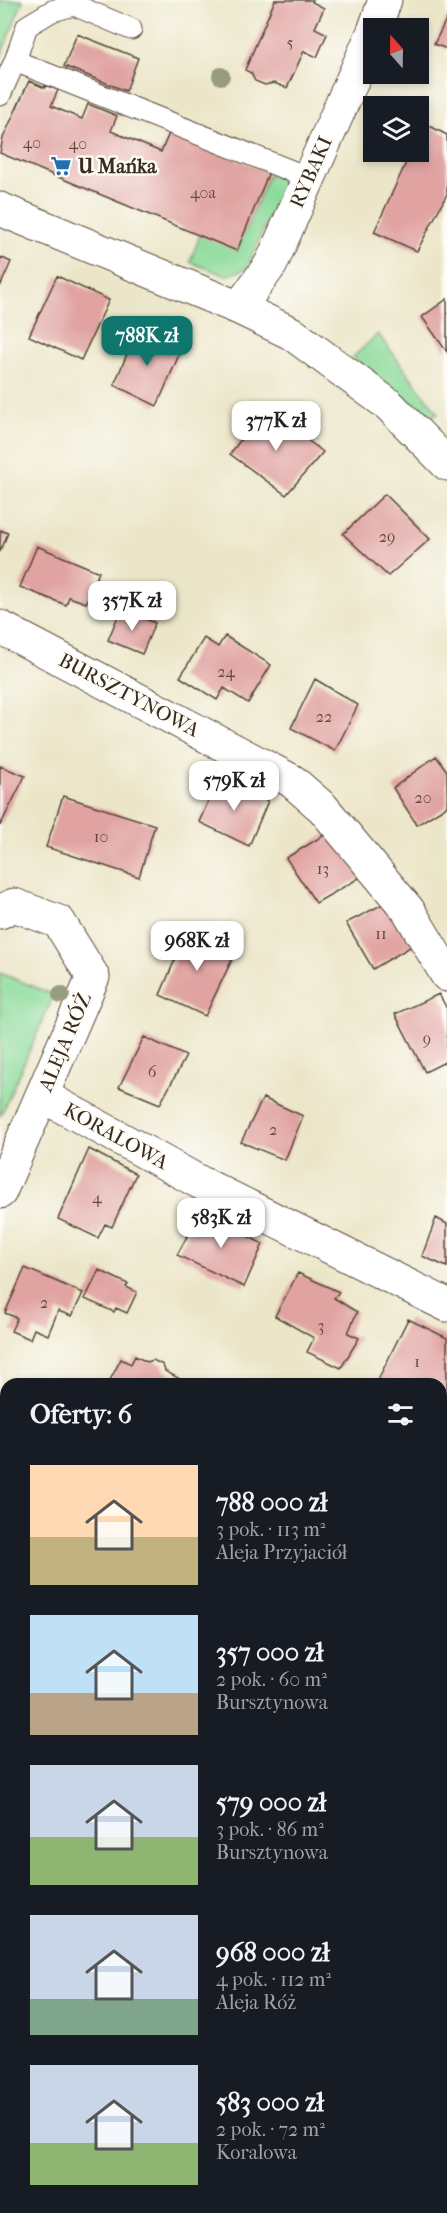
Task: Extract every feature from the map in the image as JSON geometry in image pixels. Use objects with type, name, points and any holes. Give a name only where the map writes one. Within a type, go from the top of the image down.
[{"type":"street","name":"RYBAKI","points":[[378,18],[385,0]]},
{"type":"street","name":"RYBAKI","points":[[239,308],[270,264],[363,55]]},
{"type":"street","points":[[0,209],[239,308],[291,333],[389,405],[447,464]]},
{"type":"street","name":"BURSZTYNOWA","points":[[0,627],[292,781],[323,808],[408,910],[447,975]]},
{"type":"street","name":"ALEJA RÓŻ","points":[[0,912],[14,905],[59,922],[93,977],[0,1192]]},
{"type":"street","name":"KORALOWA","points":[[43,1096],[201,1183],[447,1305]]},
{"type":"lane","points":[[0,96],[38,0]]},
{"type":"lane","points":[[27,26],[52,11],[75,5],[131,29]]},
{"type":"lane","points":[[15,61],[309,178]]},
{"type":"green space","points":[[0,0],[23,0],[0,58]]},
{"type":"green space","points":[[269,174],[285,179],[245,269],[227,276],[190,262],[200,235],[237,250]]},
{"type":"green space","points":[[378,334],[438,413],[427,419],[353,357]]},
{"type":"green space","points":[[0,973],[54,995],[0,1117]]},
{"type":"building","points":[[275,0],[313,0],[312,2],[324,8],[315,28],[327,34],[317,57],[304,51],[287,88],[274,83],[265,85],[255,81],[251,73],[245,70]]},
{"type":"building","points":[[447,18],[447,49],[434,44]]},
{"type":"building","points":[[77,34],[138,58],[126,91],[64,66]]},
{"type":"building","points":[[29,81],[45,88],[45,85],[58,90],[51,106],[82,119],[88,104],[117,116],[111,131],[161,152],[170,131],[269,172],[237,251],[0,153],[3,138]]},
{"type":"building","points":[[429,126],[447,135],[447,194],[417,251],[374,232],[406,162],[429,162]]},
{"type":"building","points":[[0,257],[11,262],[0,287]]},
{"type":"building","points":[[57,276],[109,300],[81,360],[29,336]]},
{"type":"building","points":[[447,299],[447,352],[422,317]]},
{"type":"building","points":[[138,328],[181,350],[157,406],[114,385]]},
{"type":"building","points":[[265,407],[323,452],[286,495],[230,454]]},
{"type":"building","points":[[385,494],[430,539],[388,576],[343,534]]},
{"type":"building","points":[[0,530],[8,533],[0,552]]},
{"type":"building","points":[[37,546],[99,572],[86,603],[69,597],[66,605],[20,587]]},
{"type":"building","points":[[121,609],[155,623],[142,654],[108,640]]},
{"type":"building","points":[[225,636],[271,665],[248,703],[224,688],[217,700],[180,677],[204,638],[218,647]]},
{"type":"building","points":[[315,679],[358,705],[335,751],[291,728]]},
{"type":"building","points":[[436,756],[447,771],[447,806],[417,825],[393,788]]},
{"type":"building","points":[[0,766],[25,776],[0,826]]},
{"type":"building","points":[[219,777],[268,801],[249,846],[199,822]]},
{"type":"building","points":[[63,796],[155,825],[139,877],[46,847]]},
{"type":"building","points":[[329,832],[361,877],[316,903],[286,858]]},
{"type":"building","points":[[391,900],[417,943],[373,969],[346,923]]},
{"type":"building","points":[[188,929],[236,951],[205,1016],[160,995]]},
{"type":"building","points":[[439,994],[447,1009],[447,1061],[425,1072],[395,1014]]},
{"type":"building","points":[[144,1037],[186,1056],[160,1104],[119,1087]]},
{"type":"building","points":[[263,1098],[303,1116],[285,1160],[241,1142]]},
{"type":"building","points":[[89,1149],[136,1174],[112,1227],[105,1224],[98,1238],[58,1219]]},
{"type":"building","points":[[201,1211],[263,1244],[244,1287],[177,1255]]},
{"type":"building","points":[[436,1218],[447,1224],[447,1267],[422,1256]]},
{"type":"building","points":[[25,1268],[83,1293],[72,1316],[58,1311],[48,1335],[34,1329],[30,1339],[11,1331],[17,1318],[5,1313]]},
{"type":"building","points":[[99,1270],[128,1284],[126,1287],[137,1292],[127,1313],[116,1308],[114,1312],[85,1299]]},
{"type":"building","points":[[298,1273],[339,1292],[334,1298],[357,1312],[348,1333],[359,1338],[341,1368],[307,1352],[314,1338],[275,1316]]},
{"type":"building","points":[[408,1319],[447,1338],[447,1378],[379,1378]]},
{"type":"building","points":[[135,1356],[147,1362],[153,1360],[163,1365],[165,1371],[178,1378],[111,1378],[121,1359],[131,1364]]},
{"type":"place","name":"U Mańka","points":[[61,166]]}]
